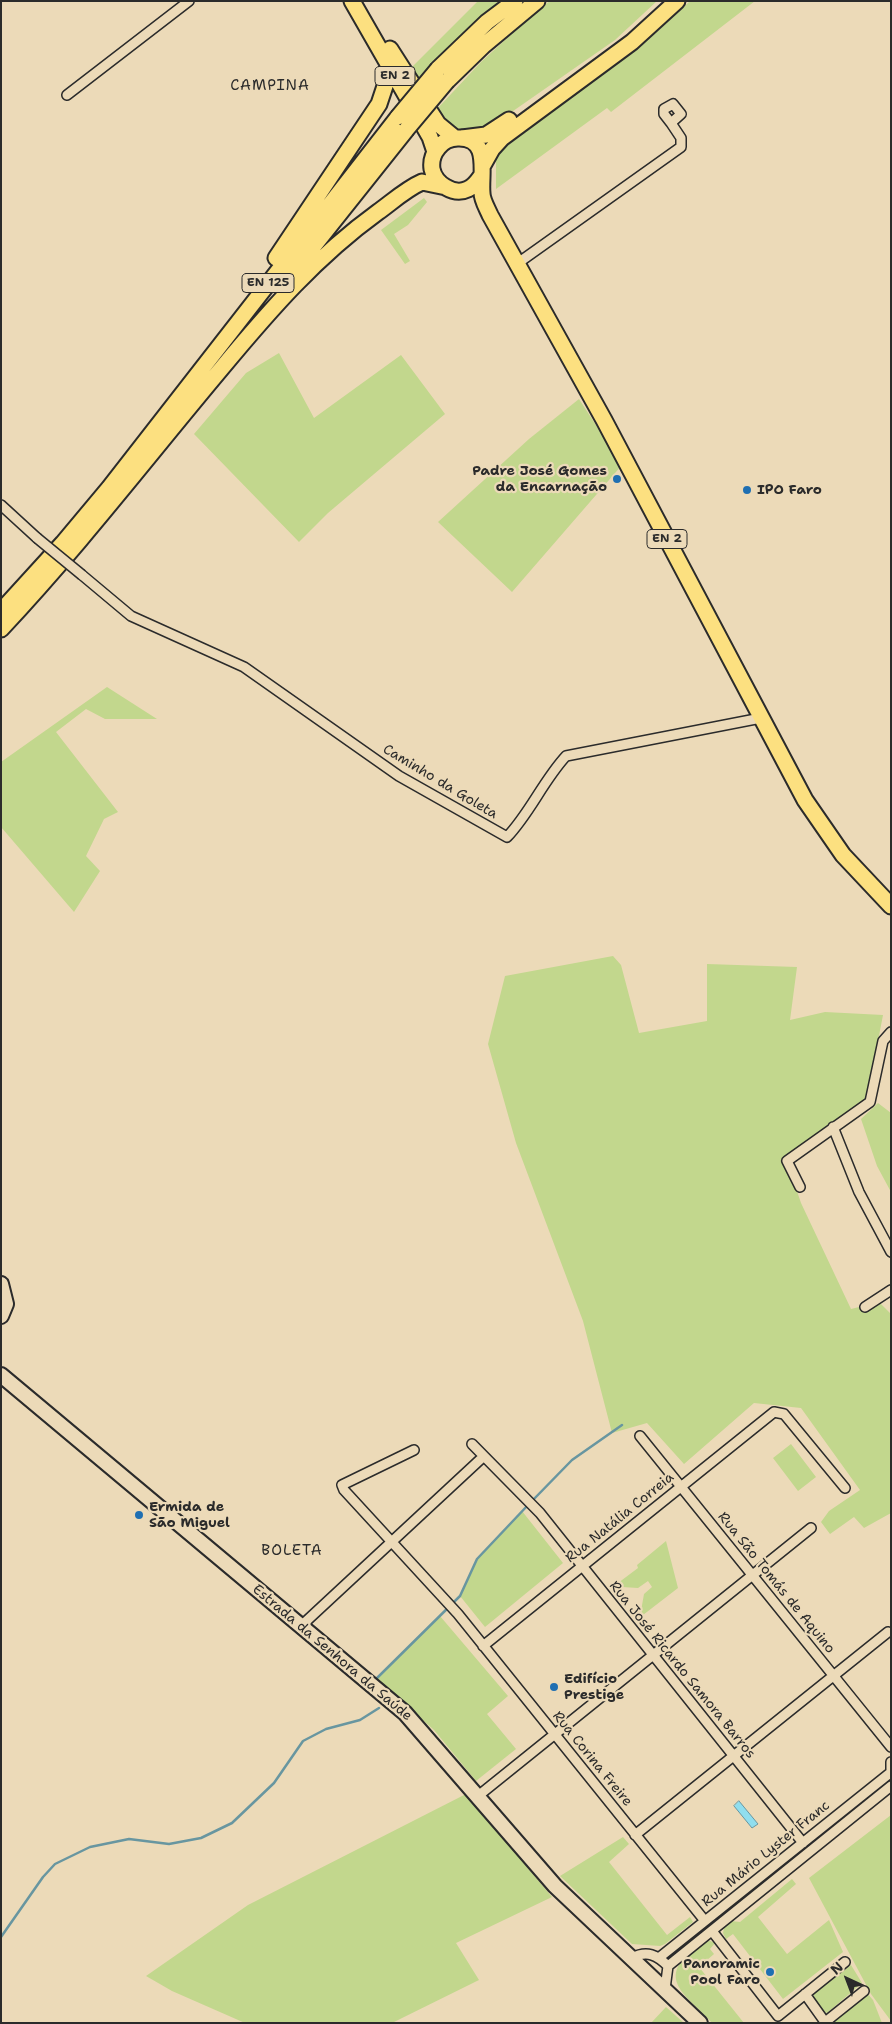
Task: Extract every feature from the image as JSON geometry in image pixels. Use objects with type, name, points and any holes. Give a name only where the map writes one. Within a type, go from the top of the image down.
[{"type":"main road","name":"EN 2","points":[[352,1],[430,137],[435,152],[432,161],[434,176],[445,187],[457,190],[476,205],[540,315],[581,378]]},
{"type":"main road","name":"EN 2","points":[[359,1],[438,124],[459,138],[476,145],[480,151],[482,196],[805,800],[843,856],[891,906]]},
{"type":"main road","points":[[402,124],[443,75],[467,40],[504,1]]},
{"type":"main road","points":[[467,40],[515,1]]},
{"type":"main road","points":[[443,75],[483,46],[537,1]]},
{"type":"main road","points":[[435,152],[444,142],[492,132],[595,59],[665,1]]},
{"type":"main road","points":[[196,398],[283,295],[351,232],[422,182],[457,190],[471,187],[502,138],[632,42],[677,1]]},
{"type":"main road","points":[[139,450],[251,295],[380,104],[387,80],[388,63]]},
{"type":"main road","name":"EN 125","points":[[1,611],[64,543],[402,124]]},
{"type":"main road","name":"EN 125","points":[[1,629],[85,537],[196,398],[306,255],[402,124]]},
{"type":"street","points":[[67,95],[189,1]]},
{"type":"street","points":[[518,263],[681,147],[681,138],[671,123]]},
{"type":"street","name":"Caminho da Goleta","points":[[1,505],[37,538],[131,616],[244,667],[399,776],[507,837],[518,826],[552,771],[566,756],[761,718]]},
{"type":"street","points":[[800,1187],[788,1161],[870,1102],[883,1041],[891,1032]]},
{"type":"street","points":[[833,1127],[860,1192],[891,1252]]},
{"type":"street","points":[[1,1284],[6,1304],[1,1316]]},
{"type":"street","points":[[865,1307],[891,1290]]},
{"type":"street","name":"Estrada da Senhora da Saúde","points":[[1,1375],[405,1713],[554,1886],[700,2023]]},
{"type":"street","name":"Rua Natália Correia","points":[[483,1646],[774,1412],[784,1414],[845,1488]]},
{"type":"street","name":"Rua São Tomás de Aquino","points":[[640,1436],[891,1747]]},
{"type":"street","name":"Rua José Ricardo Samora Barros","points":[[472,1444],[537,1511],[803,1843]]},
{"type":"street","name":"Rua Corina Freire","points":[[414,1450],[342,1485],[344,1490],[447,1601],[705,1921]]},
{"type":"street","points":[[301,1626],[484,1456]]},
{"type":"street","points":[[478,1796],[811,1528]]},
{"type":"street","points":[[635,1835],[888,1632]]},
{"type":"street","points":[[890,1774],[891,1762]]},
{"type":"street","name":"Rua Mário Lyster Franc","points":[[660,1957],[890,1774]]},
{"type":"street","name":"Rua Mário Lyster Franc","points":[[668,1966],[891,1786]]},
{"type":"street","points":[[712,1931],[778,2016],[845,1962]]},
{"type":"street","points":[[632,1958],[645,1954],[660,1957],[668,1966],[665,1989]]},
{"type":"street","points":[[805,1994],[825,2022],[864,1992]]},
{"type":"green space","points":[[478,1],[499,1],[420,80],[412,67]]},
{"type":"green space","points":[[550,1],[657,1],[615,40],[493,125],[475,131],[461,132],[448,125],[437,109],[481,62]]},
{"type":"green space","points":[[690,1],[755,1],[611,112],[607,108],[496,189],[496,154],[659,30]]},
{"type":"green space","points":[[424,198],[427,202],[408,225],[394,234],[410,261],[405,264],[381,230]]},
{"type":"green space","points":[[279,353],[314,418],[401,355],[445,414],[328,513],[299,542],[194,434],[246,373]]},
{"type":"green space","points":[[579,399],[622,465],[512,592],[438,522],[529,439]]},
{"type":"green space","points":[[107,687],[157,719],[105,719],[86,709],[56,732],[118,812],[104,819],[86,856],[100,871],[74,912],[1,827],[1,762]]},
{"type":"green space","points":[[613,956],[621,965],[639,1033],[707,1021],[707,964],[797,967],[790,1020],[825,1012],[883,1015],[867,1098],[785,1156],[801,1203],[851,1309],[879,1302],[891,1314],[891,1513],[864,1528],[854,1517],[830,1534],[821,1522],[829,1511],[860,1490],[801,1408],[754,1403],[684,1464],[647,1423],[612,1433],[583,1321],[516,1143],[488,1044],[505,976]]},
{"type":"green space","points":[[878,1103],[891,1113],[891,1192],[877,1166],[861,1119]]},
{"type":"green space","points":[[791,1444],[816,1477],[798,1491],[773,1458]]},
{"type":"green space","points":[[522,1511],[563,1563],[485,1627],[460,1596],[477,1559]]},
{"type":"green space","points":[[666,1541],[678,1588],[643,1615],[641,1611],[644,1594],[652,1587],[648,1581],[638,1588],[622,1587],[618,1583],[638,1568],[637,1565]]},
{"type":"green space","points":[[440,1616],[508,1696],[487,1714],[516,1749],[476,1781],[434,1730],[376,1679]]},
{"type":"green space","points":[[466,1794],[552,1897],[456,1943],[479,1980],[392,2023],[245,2023],[172,1991],[146,1976],[248,1905]]},
{"type":"green space","points":[[891,1815],[891,2021],[871,1994],[809,1878]]},
{"type":"green space","points":[[623,1837],[629,1844],[609,1862],[667,1935],[690,1917],[693,1922],[660,1946],[632,1944],[560,1876]]},
{"type":"green space","points":[[792,1879],[796,1884],[758,1917],[787,1954],[829,1920],[843,1952],[783,1999],[733,1934],[726,1939],[723,1933],[725,1924],[731,1921],[740,1922]]},
{"type":"green space","points":[[708,1940],[715,1943],[710,1949],[714,1954],[699,1967],[744,2023],[712,2023],[687,1998],[677,1981],[676,1973],[680,1963]]},
{"type":"green space","points":[[851,1965],[862,1983],[827,2013],[823,2012],[813,1999],[814,1994]]},
{"type":"green space","points":[[867,1993],[873,2000],[882,2023],[830,2023]]},
{"type":"green space","points":[[666,2007],[684,2023],[651,2023]]},
{"type":"water","points":[[739,1801],[758,1824],[752,1828],[734,1806]]},
{"type":"waterway","points":[[532,1501],[572,1460],[622,1425]]},
{"type":"waterway","points":[[376,1679],[460,1596],[477,1559],[528,1505]]},
{"type":"waterway","points":[[1,1937],[43,1877],[55,1864],[90,1847],[129,1839],[169,1844],[201,1838],[232,1823],[274,1783],[303,1741],[326,1729],[360,1720],[379,1708]]},
{"type":"place","name":"Padre José Gomes da Encarnação","points":[[617,479]]},
{"type":"place","name":"IPO Faro","points":[[747,490]]},
{"type":"place","name":"Ermida de São Miguel","points":[[139,1515]]},
{"type":"place","name":"Edifício Prestige","points":[[554,1687]]},
{"type":"place","name":"Panoramic Pool Faro","points":[[770,1972]]},
{"type":"district","name":"CAMPINA","points":[[270,86]]},
{"type":"district","name":"BOLETA","points":[[292,1551]]}]
